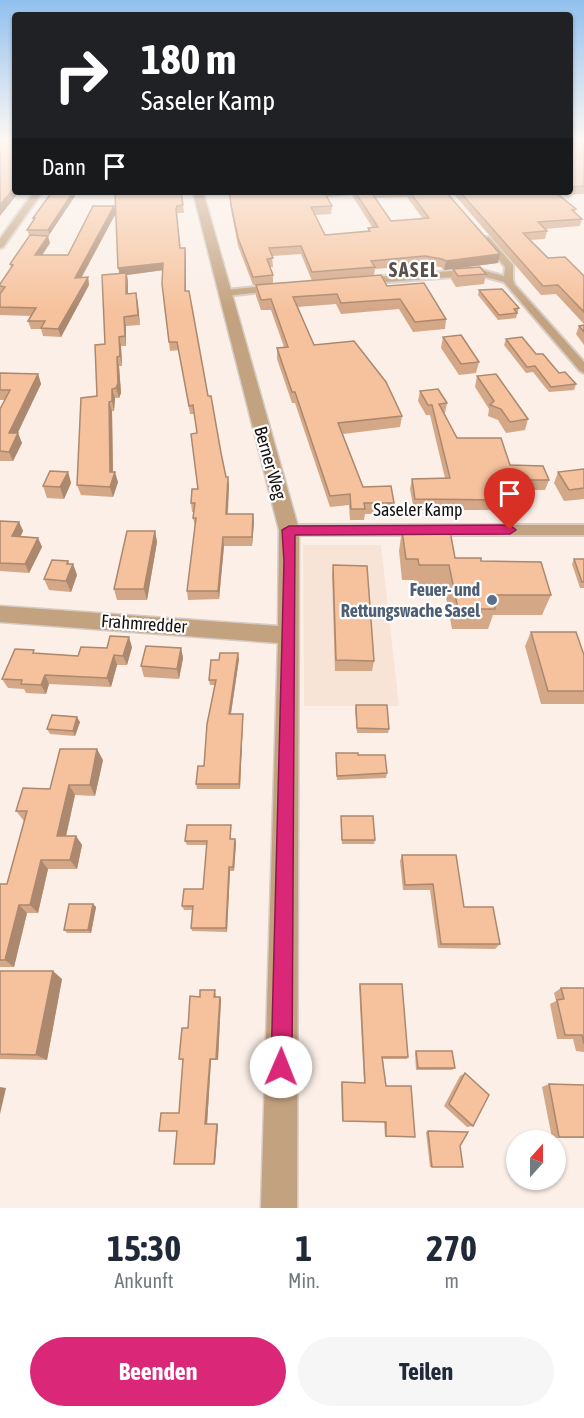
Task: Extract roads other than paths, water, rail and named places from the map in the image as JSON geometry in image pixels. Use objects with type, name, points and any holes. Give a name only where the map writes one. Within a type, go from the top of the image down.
[{"type":"street","points":[[0,245],[34,197]]},
{"type":"street","name":"Berner Weg","points":[[199,197],[289,530],[279,1208]]},
{"type":"street","points":[[477,229],[510,267],[508,280],[511,286],[584,369]]},
{"type":"street","points":[[349,282],[478,272],[489,273],[508,280]]},
{"type":"street","points":[[225,293],[292,287]]},
{"type":"street","name":"Saseler Kamp","points":[[289,530],[584,530]]},
{"type":"street","name":"Frahmredder","points":[[0,614],[288,635]]},
{"type":"place","name":"Feuer- und Rettungswache Sasel","points":[[492,600]]},
{"type":"district","name":"SASEL","points":[[414,270]]}]
